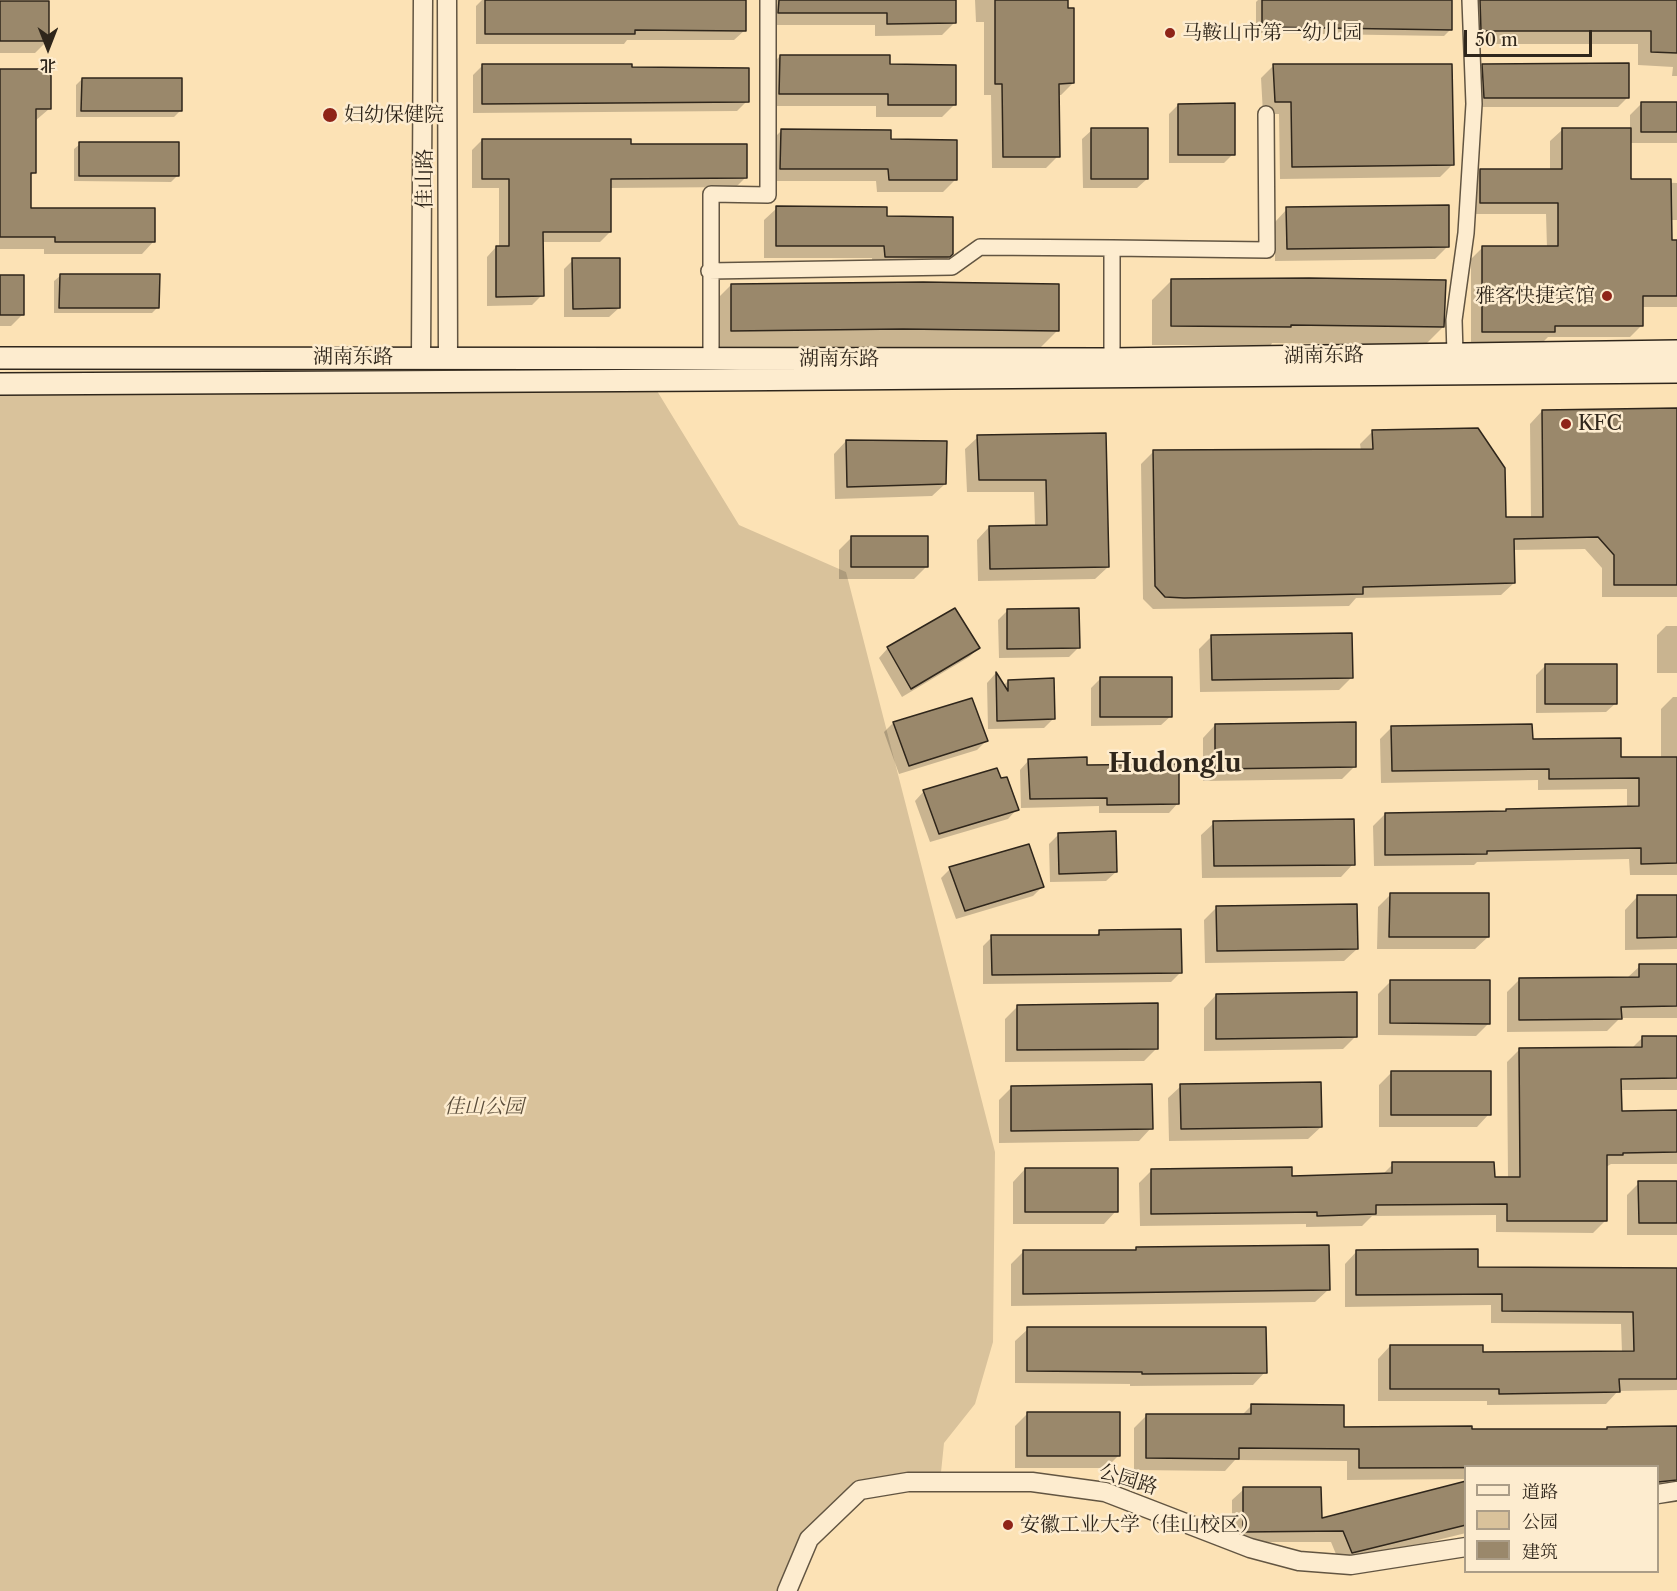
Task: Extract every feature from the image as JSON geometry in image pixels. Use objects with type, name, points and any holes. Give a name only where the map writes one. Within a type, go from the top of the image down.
[{"type":"main road","name":"湖南东路","points":[[0,358],[1112,359],[1677,351]]},
{"type":"main road","points":[[0,384],[1677,372]]},
{"type":"street","name":"佳山路","points":[[421,357],[423,0]]},
{"type":"street","name":"佳山路","points":[[447,0],[448,358]]},
{"type":"street","points":[[711,359],[709,271],[711,194],[768,195],[768,0]]},
{"type":"street","points":[[1455,354],[1454,320],[1466,233],[1474,104],[1470,0]]},
{"type":"street","points":[[709,271],[952,267],[980,247],[1267,250],[1266,114]]},
{"type":"street","points":[[1112,248],[1112,359]]},
{"type":"street","name":"公园路","points":[[787,1591],[809,1539],[860,1490],[908,1482],[1032,1482],[1105,1492],[1250,1548],[1299,1561],[1351,1565],[1464,1547]]},
{"type":"street","points":[[1659,1494],[1677,1491]]},
{"type":"green space","name":"佳山公园","points":[[651,381],[739,525],[846,572],[995,1152],[993,1342],[975,1404],[944,1443],[940,1482],[860,1490],[808,1538],[787,1591],[0,1591],[0,384]]},
{"type":"building","points":[[485,0],[746,0],[746,31],[635,30],[635,34],[485,34]]},
{"type":"building","points":[[779,0],[956,0],[956,23],[887,24],[887,13],[778,13]]},
{"type":"building","points":[[995,0],[1068,0],[1068,8],[1074,8],[1074,83],[1059,84],[1060,157],[1003,157],[1002,84],[995,84]]},
{"type":"building","points":[[1262,0],[1452,0],[1452,30],[1262,27]]},
{"type":"building","points":[[1480,0],[1677,0],[1677,53],[1651,52],[1651,31],[1481,31]]},
{"type":"building","points":[[0,1],[49,1],[49,41],[0,41]]},
{"type":"building","points":[[780,55],[890,55],[890,64],[956,65],[956,105],[888,105],[888,94],[779,94]]},
{"type":"building","points":[[1629,63],[1629,98],[1484,98],[1482,64]]},
{"type":"building","points":[[482,64],[632,64],[632,67],[749,68],[749,102],[482,104]]},
{"type":"building","points":[[1273,64],[1452,64],[1454,165],[1292,167],[1291,102],[1275,102]]},
{"type":"building","points":[[0,69],[51,69],[51,109],[36,109],[36,173],[31,173],[31,208],[155,208],[155,242],[55,242],[55,237],[0,237]]},
{"type":"building","points":[[82,78],[182,78],[182,111],[81,111]]},
{"type":"building","points":[[1641,102],[1677,102],[1677,132],[1641,132]]},
{"type":"building","points":[[1235,103],[1235,155],[1178,155],[1178,104]]},
{"type":"building","points":[[1091,128],[1148,128],[1148,179],[1091,179]]},
{"type":"building","points":[[1562,128],[1631,128],[1631,179],[1671,179],[1672,240],[1677,240],[1677,296],[1643,296],[1643,326],[1555,326],[1555,332],[1482,332],[1482,246],[1558,246],[1558,203],[1480,203],[1480,169],[1562,169]]},
{"type":"building","points":[[781,129],[891,130],[891,139],[957,140],[957,180],[889,180],[888,169],[780,169]]},
{"type":"building","points":[[482,139],[631,139],[631,144],[747,144],[747,178],[611,179],[611,232],[543,232],[544,296],[496,297],[496,246],[509,246],[509,179],[482,179]]},
{"type":"building","points":[[79,142],[179,142],[179,176],[79,176]]},
{"type":"building","points":[[1449,205],[1449,247],[1287,249],[1286,207]]},
{"type":"building","points":[[776,206],[887,207],[887,216],[953,217],[953,254],[950,257],[885,257],[884,246],[776,246]]},
{"type":"building","points":[[572,258],[620,258],[620,308],[573,309]]},
{"type":"building","points":[[60,274],[160,274],[159,308],[59,308]]},
{"type":"building","points":[[0,275],[24,275],[24,315],[0,315]]},
{"type":"building","points":[[1171,279],[1446,280],[1444,327],[1171,326]]},
{"type":"building","points":[[923,282],[1059,284],[1059,331],[903,329],[731,331],[731,284]]},
{"type":"building","points":[[1677,408],[1677,585],[1614,585],[1614,555],[1598,537],[1514,539],[1515,583],[1363,587],[1363,594],[1184,598],[1165,597],[1155,586],[1153,450],[1373,449],[1372,430],[1478,428],[1505,468],[1506,517],[1543,517],[1542,410]]},
{"type":"building","points":[[1106,433],[1109,567],[990,569],[989,526],[1047,525],[1046,480],[979,480],[977,435]]},
{"type":"building","points":[[846,440],[947,441],[946,484],[847,487]]},
{"type":"building","points":[[851,536],[928,536],[928,567],[851,567]]},
{"type":"building","points":[[955,608],[980,648],[911,689],[887,647]]},
{"type":"building","points":[[1079,608],[1080,648],[1007,649],[1007,609]]},
{"type":"building","points":[[1352,633],[1353,678],[1212,680],[1211,635]]},
{"type":"building","points":[[1545,664],[1617,664],[1617,704],[1545,704]]},
{"type":"building","points":[[996,672],[1008,691],[1008,680],[1054,678],[1055,719],[997,721]]},
{"type":"building","points":[[1100,677],[1172,677],[1172,717],[1100,717]]},
{"type":"building","points":[[972,698],[988,741],[909,766],[893,722]]},
{"type":"building","points":[[1356,722],[1356,767],[1215,769],[1215,724]]},
{"type":"building","points":[[1532,724],[1533,739],[1621,738],[1621,757],[1677,757],[1677,863],[1641,864],[1641,848],[1385,855],[1385,813],[1639,806],[1639,778],[1549,779],[1549,769],[1392,771],[1391,726]]},
{"type":"building","points":[[1087,757],[1087,765],[1179,764],[1179,804],[1107,805],[1107,798],[1030,799],[1028,759]]},
{"type":"building","points":[[997,768],[1001,778],[1007,777],[1019,810],[939,834],[923,790]]},
{"type":"building","points":[[1354,819],[1355,865],[1214,866],[1213,821]]},
{"type":"building","points":[[1116,831],[1117,872],[1059,874],[1058,833]]},
{"type":"building","points":[[1029,844],[1044,887],[965,911],[949,867]]},
{"type":"building","points":[[1390,893],[1489,893],[1489,937],[1389,937]]},
{"type":"building","points":[[1637,895],[1677,895],[1677,937],[1637,938]]},
{"type":"building","points":[[1357,904],[1358,949],[1217,951],[1216,906]]},
{"type":"building","points":[[1181,929],[1182,973],[992,975],[991,935],[1099,935],[1099,930]]},
{"type":"building","points":[[1639,964],[1677,964],[1677,1006],[1621,1007],[1622,1019],[1519,1020],[1519,978],[1639,977]]},
{"type":"building","points":[[1390,980],[1490,980],[1490,1024],[1390,1023]]},
{"type":"building","points":[[1357,992],[1357,1037],[1216,1039],[1216,994]]},
{"type":"building","points":[[1158,1003],[1158,1049],[1017,1050],[1017,1005]]},
{"type":"building","points":[[1642,1036],[1677,1036],[1677,1078],[1621,1079],[1622,1111],[1677,1110],[1677,1152],[1607,1155],[1607,1221],[1507,1221],[1507,1204],[1376,1205],[1376,1214],[1317,1216],[1317,1212],[1151,1214],[1151,1169],[1292,1167],[1292,1176],[1392,1173],[1392,1162],[1494,1162],[1495,1177],[1520,1177],[1519,1048],[1642,1047]]},
{"type":"building","points":[[1391,1071],[1491,1071],[1491,1115],[1391,1115]]},
{"type":"building","points":[[1321,1082],[1322,1127],[1181,1129],[1180,1084]]},
{"type":"building","points":[[1152,1084],[1153,1129],[1011,1131],[1011,1086]]},
{"type":"building","points":[[1025,1168],[1118,1168],[1118,1212],[1025,1212]]},
{"type":"building","points":[[1638,1181],[1677,1181],[1677,1223],[1639,1223]]},
{"type":"building","points":[[1329,1245],[1330,1290],[1023,1294],[1023,1250],[1136,1250],[1136,1247]]},
{"type":"building","points":[[1478,1249],[1478,1267],[1677,1268],[1677,1379],[1619,1379],[1620,1392],[1499,1394],[1499,1389],[1390,1389],[1390,1345],[1483,1345],[1483,1352],[1634,1351],[1633,1312],[1502,1311],[1502,1294],[1356,1295],[1356,1250]]},
{"type":"building","points":[[1027,1327],[1266,1327],[1267,1373],[1142,1374],[1142,1372],[1027,1371]]},
{"type":"building","points":[[1251,1404],[1344,1405],[1344,1427],[1472,1426],[1472,1429],[1607,1429],[1607,1427],[1677,1426],[1677,1480],[1659,1482],[1659,1465],[1464,1465],[1464,1468],[1359,1468],[1359,1449],[1239,1448],[1239,1459],[1146,1458],[1146,1414],[1251,1414]]},
{"type":"building","points":[[1027,1412],[1120,1412],[1120,1456],[1027,1456]]},
{"type":"building","points":[[1464,1482],[1464,1525],[1352,1553],[1343,1531],[1243,1532],[1243,1487],[1321,1487],[1322,1518]]},
{"type":"place","name":"马鞍山市第一幼儿园","points":[[1170,33]]},
{"type":"place","name":"妇幼保健院","points":[[330,115]]},
{"type":"place","name":"雅客快捷宾馆","points":[[1607,296]]},
{"type":"place","name":"KFC","points":[[1566,424]]},
{"type":"place","name":"安徽工业大学（佳山校区）","points":[[1008,1525]]},
{"type":"district","name":"Hudonglu","points":[[1175,764]]}]
